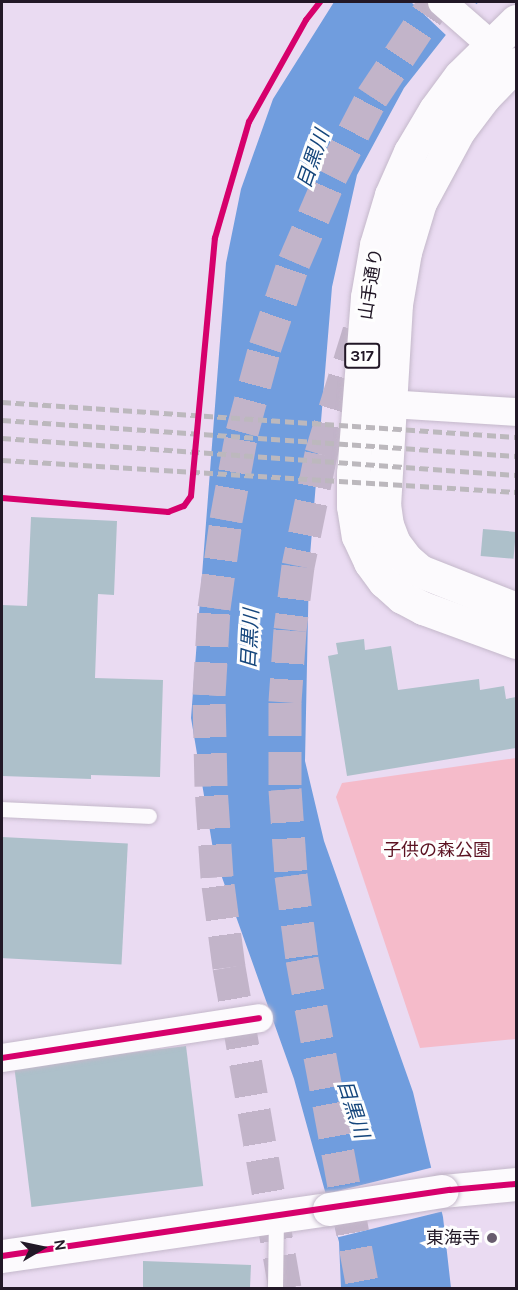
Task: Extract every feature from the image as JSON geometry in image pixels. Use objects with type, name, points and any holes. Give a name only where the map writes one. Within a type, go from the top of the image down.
[{"type":"main road","name":"山手通り","points":[[516,21],[482,37],[460,76],[435,110],[410,152],[391,195],[376,245],[367,297],[353,473],[353,506],[358,537],[370,562],[384,581],[402,597],[431,612],[516,642]]},
{"type":"main road","name":"山手通り","points":[[516,64],[484,97],[459,130],[420,202],[405,252],[396,304],[384,504],[387,525],[394,543],[406,559],[420,571],[516,609]]},
{"type":"main road","points":[[2,1256],[442,1191],[516,1184]]},
{"type":"street","points":[[442,2],[482,37]]},
{"type":"street","points":[[389,404],[516,412]]},
{"type":"street","points":[[2,1058],[259,1018]]},
{"type":"lane","points":[[2,809],[149,816]]},
{"type":"lane","points":[[274,1288],[276,1217]]},
{"type":"green space","name":"子供の森公園","points":[[516,758],[516,1039],[420,1048],[336,797],[342,783]]},
{"type":"water","name":"目黒川","points":[[334,2],[479,2],[460,17],[404,88],[357,175],[332,287],[309,568],[305,761],[324,841],[413,1092],[443,1217],[451,1288],[341,1288],[339,1242],[294,1079],[214,855],[191,718],[226,263],[241,189],[273,99]]},
{"type":"pier","points":[[411,2],[474,2],[479,6],[462,19],[448,37]]},
{"type":"pier","points":[[434,1167],[445,1211],[338,1237],[327,1194]]},
{"type":"building","points":[[31,517],[117,521],[114,595],[98,594],[95,678],[163,680],[160,777],[91,775],[91,779],[2,776],[2,605],[27,606]]},
{"type":"building","points":[[483,529],[516,532],[514,559],[481,556]]},
{"type":"building","points":[[364,639],[365,650],[391,646],[398,690],[479,679],[480,690],[504,686],[506,699],[516,697],[516,748],[347,776],[328,656],[338,654],[336,643]]},
{"type":"building","points":[[2,837],[128,844],[121,964],[2,958]]},
{"type":"building","points":[[186,1046],[203,1186],[31,1207],[14,1067]]},
{"type":"building","points":[[143,1261],[251,1265],[250,1288],[143,1288]]},
{"type":"tunnel","points":[[285,1288],[229,967],[217,877],[211,786],[209,695],[214,608],[226,520],[242,432],[265,347],[294,262],[331,176],[372,97],[435,2]]},
{"type":"tunnel","points":[[359,331],[321,454],[298,566],[290,630],[285,702],[285,789],[291,875],[302,959],[363,1288]]},
{"type":"railway","points":[[2,402],[516,437]]},
{"type":"railway","points":[[2,420],[516,456]]},
{"type":"railway","points":[[2,438],[516,475]]},
{"type":"railway","points":[[2,460],[516,492]]},
{"type":"cycle path","points":[[2,498],[168,512],[184,506],[191,496],[215,238],[249,122],[306,20],[320,2]]},
{"type":"cycle path","points":[[2,1058],[259,1018]]},
{"type":"cycle path","points":[[2,1256],[450,1190],[516,1184]]},
{"type":"place","name":"東海寺","points":[[492,1238]]}]
